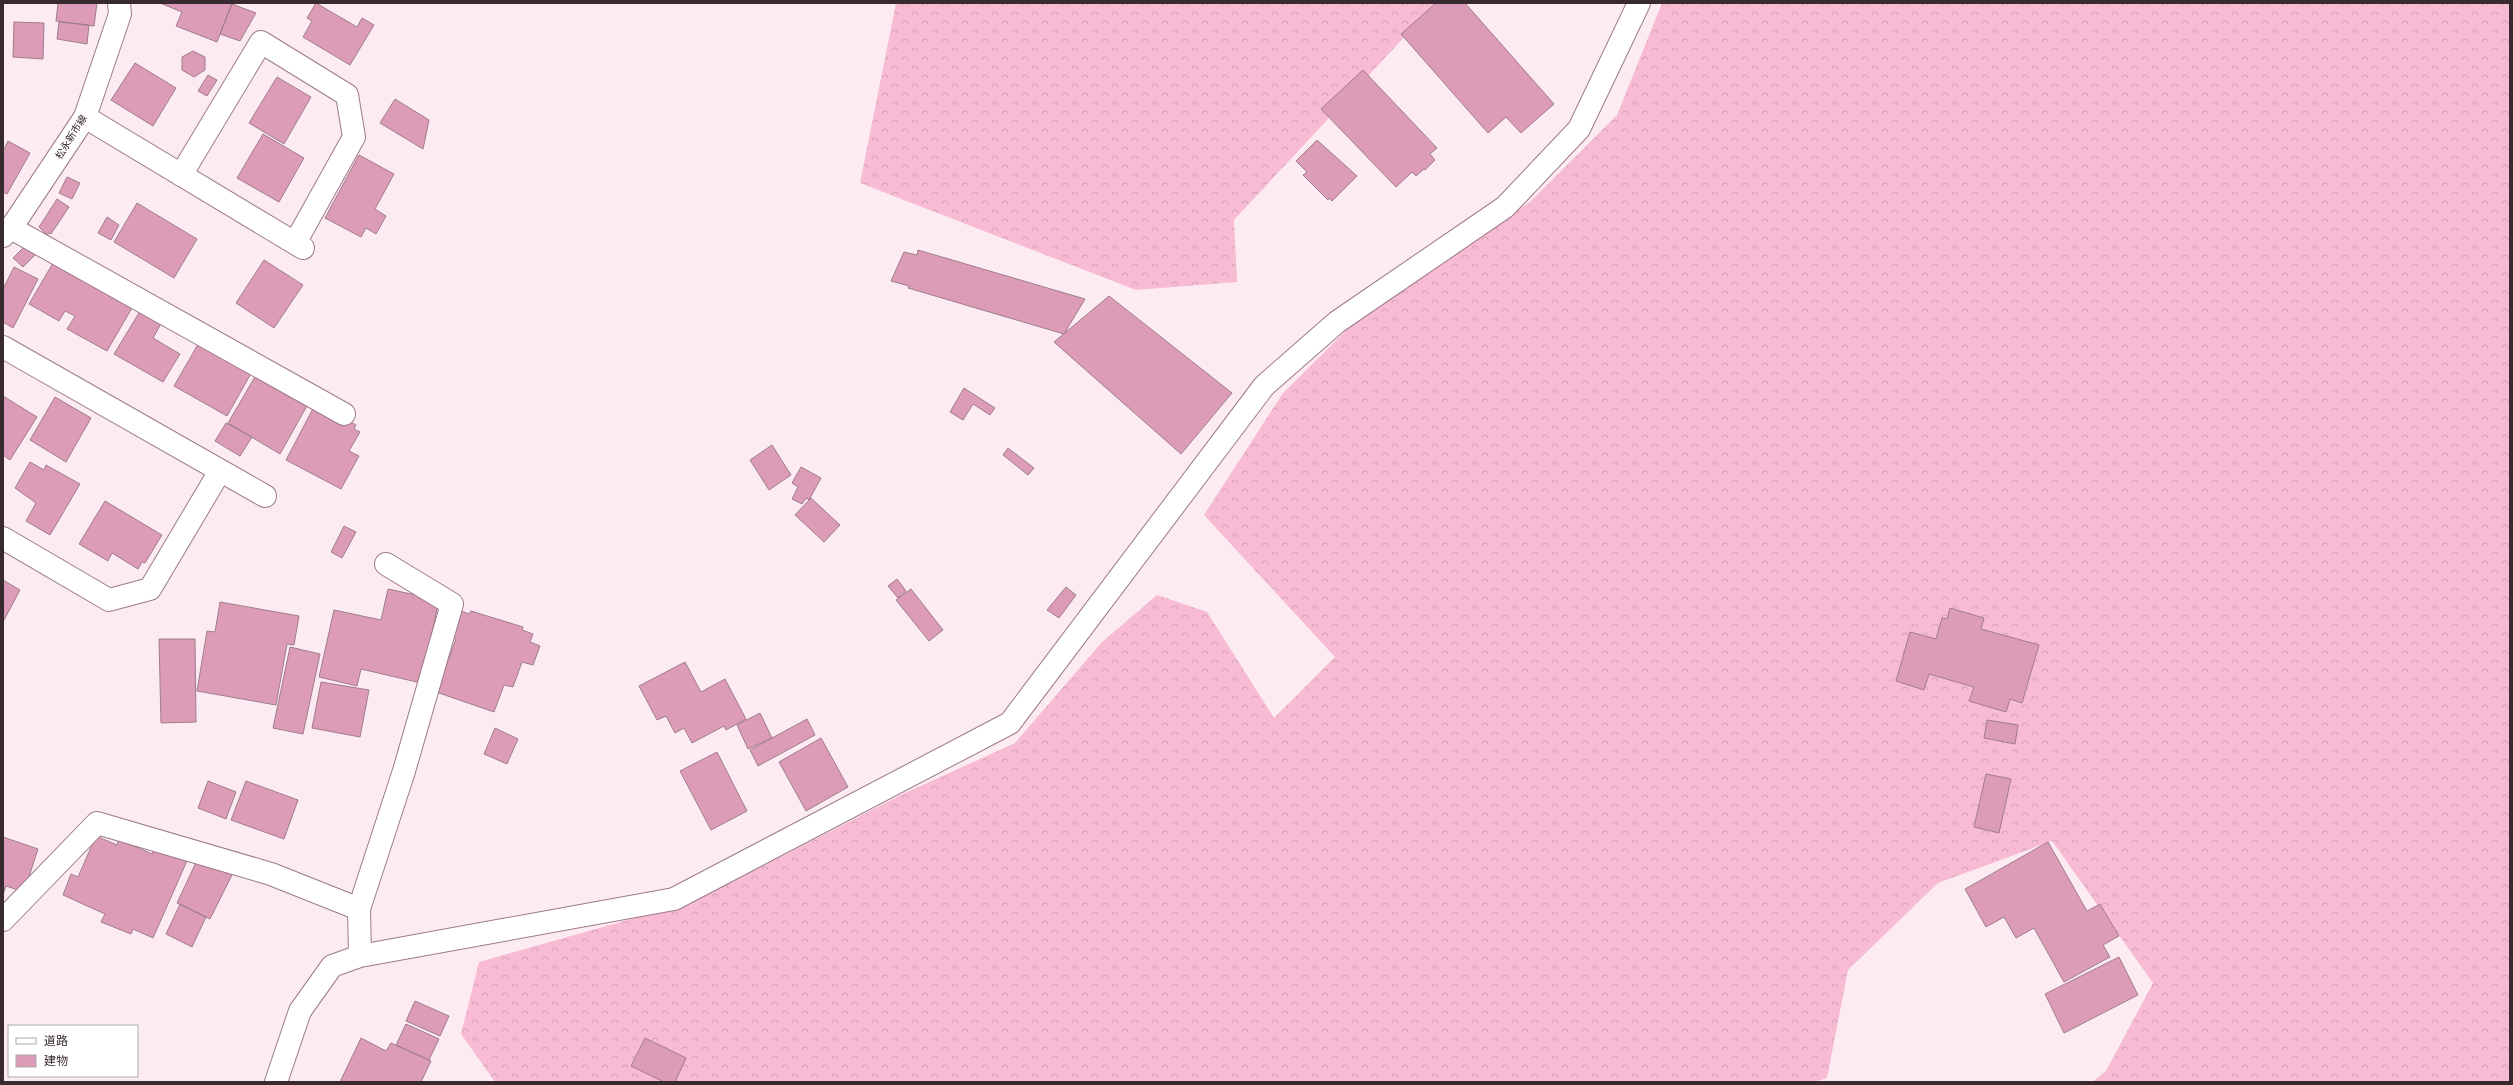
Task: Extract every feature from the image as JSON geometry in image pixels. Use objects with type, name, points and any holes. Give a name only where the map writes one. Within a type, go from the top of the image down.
[{"type":"street","name":"松永新市線","points":[[7,232],[85,117],[120,14],[119,3]]},
{"type":"street","points":[[276,1082],[300,1011],[332,966],[360,956],[674,898],[1010,723],[1264,386],[1337,322],[1505,207],[1579,129],[1639,3]]},
{"type":"street","points":[[85,117],[181,175],[299,245],[354,137],[347,95],[261,42],[181,175]]},
{"type":"street","points":[[7,232],[344,414]]},
{"type":"street","points":[[3,347],[265,496]]},
{"type":"street","points":[[3,538],[110,600],[150,589],[220,471]]},
{"type":"street","points":[[360,956],[359,909],[404,771],[452,604],[386,564]]},
{"type":"street","points":[[3,920],[98,823],[270,874],[359,909]]},
{"type":"green space","points":[[896,3],[1436,3],[1234,220],[1237,282],[1136,290],[860,183]]},
{"type":"green space","points":[[1662,3],[2510,3],[2510,1082],[2092,1082],[2106,1071],[2153,983],[2052,841],[1938,883],[1848,970],[1827,1078],[1814,1082],[495,1082],[461,1034],[479,962],[695,901],[903,794],[1015,743],[1102,642],[1157,595],[1207,612],[1274,718],[1335,657],[1204,515],[1283,393],[1384,293],[1530,202],[1617,115]]},
{"type":"building","points":[[58,3],[97,3],[94,26],[56,21]]},
{"type":"building","points":[[160,3],[232,3],[217,42],[176,26],[182,12]]},
{"type":"building","points":[[316,3],[357,27],[362,18],[374,25],[350,65],[303,37],[312,21],[307,18]]},
{"type":"building","points":[[1436,3],[1465,3],[1554,104],[1521,133],[1506,117],[1488,133],[1401,34]]},
{"type":"building","points":[[232,4],[256,13],[240,41],[220,34]]},
{"type":"building","points":[[14,22],[44,23],[43,59],[13,57]]},
{"type":"building","points":[[59,22],[89,25],[87,44],[57,39]]},
{"type":"building","points":[[193,51],[205,57],[205,70],[194,77],[182,70],[182,57]]},
{"type":"building","points":[[135,63],[176,88],[153,126],[111,100]]},
{"type":"building","points":[[1363,70],[1437,148],[1430,154],[1435,160],[1425,170],[1424,169],[1416,176],[1412,172],[1396,187],[1321,109]]},
{"type":"building","points":[[208,75],[217,80],[207,96],[198,91]]},
{"type":"building","points":[[277,77],[311,97],[284,144],[249,123]]},
{"type":"building","points":[[395,99],[429,120],[423,149],[380,123]]},
{"type":"building","points":[[263,134],[304,158],[279,202],[237,178]]},
{"type":"building","points":[[1317,140],[1357,176],[1332,201],[1329,198],[1328,200],[1303,175],[1307,172],[1296,161]]},
{"type":"building","points":[[8,141],[30,153],[7,194],[3,192],[3,151]]},
{"type":"building","points":[[359,155],[394,174],[375,209],[386,216],[376,234],[366,228],[361,237],[325,218]]},
{"type":"building","points":[[67,177],[80,183],[72,199],[59,193]]},
{"type":"building","points":[[57,199],[69,207],[51,234],[49,233],[47,235],[39,227]]},
{"type":"building","points":[[137,203],[197,239],[174,278],[114,242]]},
{"type":"building","points":[[107,217],[119,225],[111,240],[98,233]]},
{"type":"building","points":[[30,241],[40,250],[23,267],[13,258]]},
{"type":"building","points":[[918,250],[1085,299],[1064,334],[908,288],[909,286],[891,281],[904,252],[917,255]]},
{"type":"building","points":[[264,260],[303,285],[274,328],[236,303]]},
{"type":"building","points":[[53,263],[132,308],[107,351],[67,329],[75,316],[65,311],[59,321],[29,304]]},
{"type":"building","points":[[14,267],[38,279],[13,328],[3,322],[3,289]]},
{"type":"building","points":[[1109,296],[1232,393],[1181,454],[1054,342]]},
{"type":"building","points":[[142,308],[163,320],[153,338],[180,354],[163,382],[114,354]]},
{"type":"building","points":[[201,339],[253,370],[227,416],[174,386]]},
{"type":"building","points":[[256,375],[308,404],[280,454],[228,423]]},
{"type":"building","points":[[964,388],[995,408],[990,415],[973,404],[963,420],[950,412]]},
{"type":"building","points":[[3,396],[37,417],[10,460],[3,455]]},
{"type":"building","points":[[55,397],[91,418],[66,462],[30,440]]},
{"type":"building","points":[[316,403],[356,425],[354,429],[360,432],[349,451],[359,456],[341,489],[286,460]]},
{"type":"building","points":[[226,423],[252,437],[240,456],[215,441]]},
{"type":"building","points":[[772,445],[791,475],[769,490],[750,460]]},
{"type":"building","points":[[1008,448],[1034,468],[1028,475],[1003,455]]},
{"type":"building","points":[[30,462],[44,470],[46,465],[80,484],[50,535],[26,521],[36,503],[15,488]]},
{"type":"building","points":[[801,467],[821,478],[809,500],[806,498],[802,504],[792,499],[798,487],[792,483]]},
{"type":"building","points":[[811,498],[840,525],[824,542],[795,515]]},
{"type":"building","points":[[105,501],[162,535],[145,563],[142,562],[138,569],[112,553],[108,561],[79,544]]},
{"type":"building","points":[[344,526],[356,532],[342,558],[331,552]]},
{"type":"building","points":[[897,579],[906,591],[898,598],[888,586]]},
{"type":"building","points":[[3,580],[20,590],[3,622]]},
{"type":"building","points":[[1066,587],[1076,595],[1059,618],[1047,610]]},
{"type":"building","points":[[388,589],[439,600],[421,683],[361,669],[357,686],[319,677],[334,610],[381,620]]},
{"type":"building","points":[[911,589],[943,630],[929,641],[896,600]]},
{"type":"building","points":[[220,602],[299,616],[294,645],[287,644],[276,705],[197,691],[207,631],[215,632]]},
{"type":"building","points":[[1950,608],[1984,618],[1981,629],[2039,645],[2022,703],[2010,699],[2006,712],[1969,701],[1974,687],[1929,674],[1924,690],[1896,681],[1910,632],[1936,639],[1942,618],[1947,619]]},
{"type":"building","points":[[459,610],[469,614],[471,611],[523,627],[522,630],[533,634],[530,642],[540,646],[533,665],[522,662],[513,687],[504,685],[494,712],[436,692],[456,639],[450,637]]},
{"type":"building","points":[[159,639],[195,639],[196,722],[161,723]]},
{"type":"building","points":[[290,647],[320,654],[303,734],[273,728]]},
{"type":"building","points":[[685,662],[701,692],[725,679],[746,719],[726,730],[724,726],[692,743],[684,728],[675,733],[666,716],[657,720],[639,686]]},
{"type":"building","points":[[321,682],[369,690],[360,737],[312,728]]},
{"type":"building","points":[[760,713],[772,738],[748,749],[737,725]]},
{"type":"building","points":[[807,719],[815,735],[758,766],[750,750]]},
{"type":"building","points":[[1987,720],[2018,725],[2015,744],[1984,738]]},
{"type":"building","points":[[495,728],[518,739],[507,764],[484,754]]},
{"type":"building","points":[[821,738],[848,787],[806,811],[779,762]]},
{"type":"building","points":[[717,752],[747,811],[711,830],[680,771]]},
{"type":"building","points":[[1986,774],[2011,779],[1999,833],[1974,827]]},
{"type":"building","points":[[208,781],[236,792],[226,819],[198,808]]},
{"type":"building","points":[[246,781],[298,800],[284,839],[231,820]]},
{"type":"building","points":[[96,836],[117,845],[119,839],[152,854],[159,840],[190,854],[153,938],[133,929],[131,934],[101,922],[105,914],[63,895],[71,874],[78,877]]},
{"type":"building","points":[[3,837],[38,849],[24,892],[6,886],[3,895]]},
{"type":"building","points":[[2048,842],[2087,911],[2100,904],[2119,936],[2103,945],[2110,957],[2064,982],[2034,928],[2016,938],[2004,917],[1986,927],[1965,889]]},
{"type":"building","points":[[199,856],[233,873],[210,919],[177,903]]},
{"type":"building","points":[[180,904],[206,917],[192,947],[166,934]]},
{"type":"building","points":[[2119,957],[2138,995],[2064,1033],[2045,994]]},
{"type":"building","points":[[415,1001],[449,1016],[440,1036],[406,1021]]},
{"type":"building","points":[[406,1024],[439,1039],[429,1060],[396,1045]]},
{"type":"building","points":[[361,1038],[386,1051],[391,1043],[431,1061],[421,1082],[340,1082]]},
{"type":"building","points":[[645,1038],[686,1058],[675,1082],[664,1082],[631,1066]]}]
